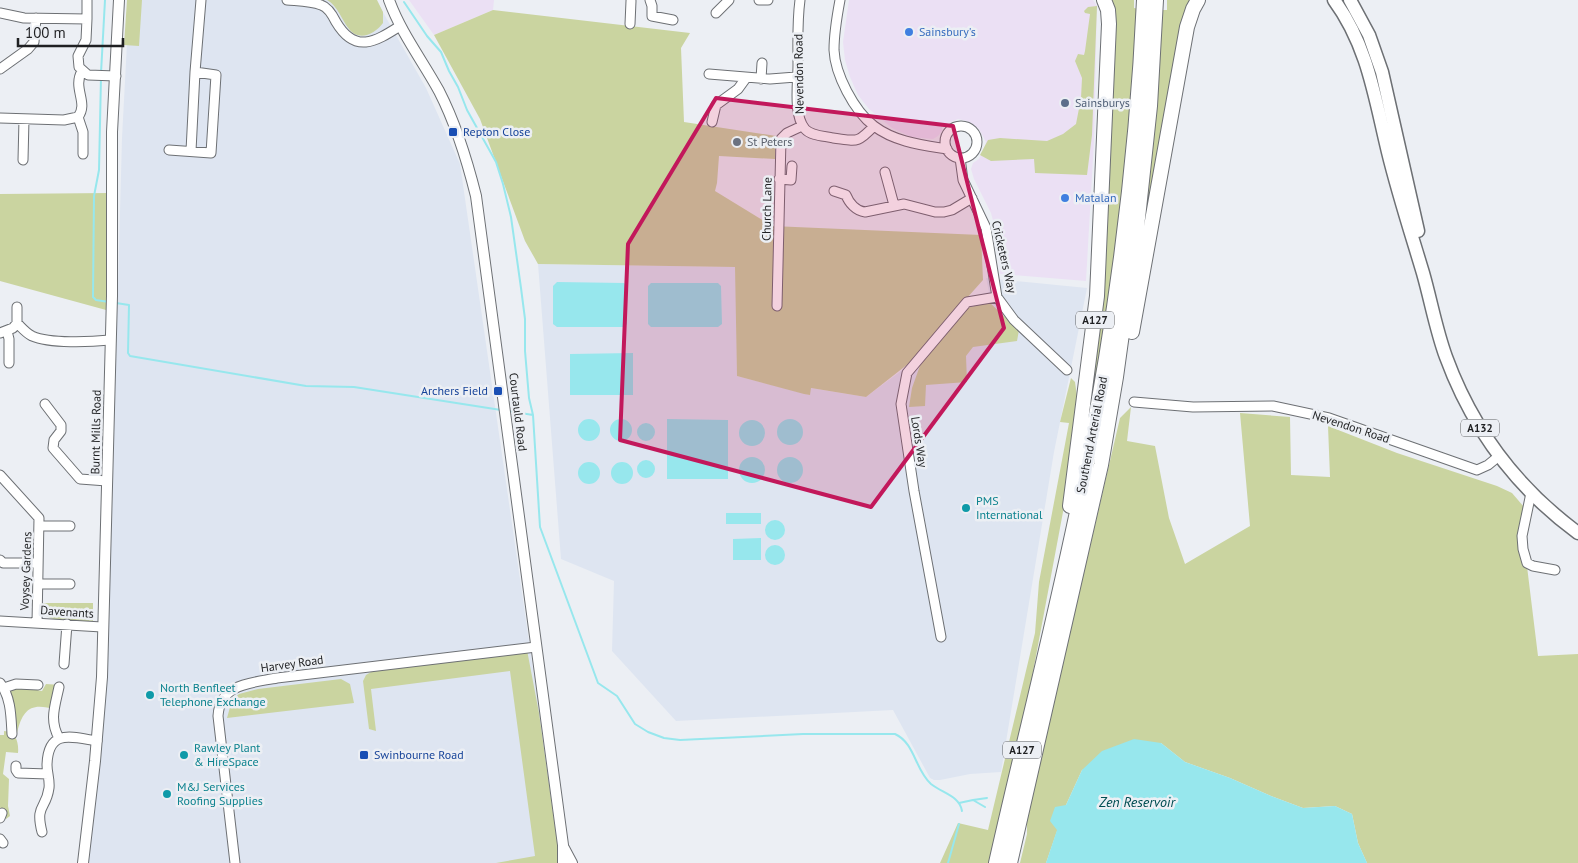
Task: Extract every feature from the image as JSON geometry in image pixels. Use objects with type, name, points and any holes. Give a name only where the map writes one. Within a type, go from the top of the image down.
[{"type":"highway","name":"A127","points":[[1048,637],[1074,480],[1098,296],[1109,24],[1108,10],[1104,0]]},
{"type":"highway","name":"A127","points":[[1101,465],[1123,378],[1187,27],[1198,0]]},
{"type":"highway","name":"Southend Arterial Road","points":[[996,863],[1087,463],[1109,339],[1150,5]]},
{"type":"highway","name":"Southend Arterial Road","points":[[1010,863],[1101,465],[1122,341],[1150,106],[1150,5]]},
{"type":"main road","name":"A132","points":[[1334,0],[1351,26],[1367,66],[1394,176],[1440,338],[1455,382],[1469,410],[1499,456],[1531,493],[1555,516],[1578,533]]},
{"type":"main road","name":"A132","points":[[1350,0],[1369,35],[1382,72],[1415,216],[1429,294]]},
{"type":"street","points":[[87,0],[86,40],[78,56],[79,67],[82,72],[88,75],[116,76]]},
{"type":"street","name":"Burnt Mills Road","points":[[83,863],[97,741],[102,676],[112,296],[112,132],[119,0]]},
{"type":"street","points":[[191,151],[200,0]]},
{"type":"street","points":[[286,0],[322,5],[332,14],[342,32],[353,40],[363,43],[378,39],[400,26]]},
{"type":"street","name":"Courtauld Road","points":[[389,0],[400,26],[439,91],[455,126],[476,196],[563,844],[563,863]]},
{"type":"street","points":[[630,24],[631,0]]},
{"type":"street","points":[[650,0],[652,16],[673,20]]},
{"type":"street","points":[[716,13],[729,0]]},
{"type":"street","points":[[759,0],[768,0]]},
{"type":"street","name":"Nevendon Road","points":[[800,0],[798,69],[796,77],[798,116],[802,126],[813,134],[853,140],[860,140],[874,126]]},
{"type":"street","points":[[840,0],[834,50],[836,63],[850,98],[874,126],[917,145],[947,148]]},
{"type":"street","points":[[0,13],[24,18],[87,19]]},
{"type":"street","points":[[0,69],[28,49],[34,42],[36,18]]},
{"type":"street","points":[[761,79],[762,63]]},
{"type":"street","points":[[82,72],[78,85],[82,108],[78,117],[83,132],[82,154]]},
{"type":"street","points":[[169,150],[211,153],[216,75],[195,72]]},
{"type":"street","points":[[708,74],[761,79],[796,77]]},
{"type":"street","points":[[712,122],[716,105],[738,89],[742,78]]},
{"type":"street","points":[[0,118],[64,120],[78,117]]},
{"type":"street","points":[[23,160],[24,119]]},
{"type":"street","name":"Church Lane","points":[[777,306],[781,139],[802,126]]},
{"type":"street","points":[[959,126],[971,129],[978,142],[972,155],[960,158],[951,154],[947,148],[945,141],[947,134],[959,126]]},
{"type":"street","name":"Cricketers Way","points":[[960,158],[964,180],[986,228],[997,297],[1014,320],[1067,370]]},
{"type":"street","points":[[779,179],[791,180],[792,166]]},
{"type":"street","points":[[885,172],[894,205]]},
{"type":"street","points":[[834,190],[846,195],[847,199],[860,211],[866,212],[904,204],[935,212],[944,212],[952,210],[972,198]]},
{"type":"street","name":"Lords Way","points":[[941,638],[914,490],[901,404],[906,373],[967,302],[997,297]]},
{"type":"street","points":[[17,307],[17,324],[31,336],[81,342],[110,340]]},
{"type":"street","points":[[9,363],[9,339],[3,332],[17,324]]},
{"type":"street","name":"Nevendon Road","points":[[1134,402],[1193,408],[1273,406],[1329,418],[1476,470],[1488,466],[1499,456]]},
{"type":"street","points":[[45,404],[61,425],[61,432],[54,440],[53,448],[80,478],[84,480],[107,481]]},
{"type":"street","name":"Voysey Gardens","points":[[0,475],[40,518],[37,622]]},
{"type":"street","points":[[1531,493],[1522,536],[1527,563],[1532,566],[1555,570]]},
{"type":"street","points":[[40,526],[70,526]]},
{"type":"street","points":[[0,560],[3,562],[38,563]]},
{"type":"street","points":[[38,584],[70,584]]},
{"type":"street","name":"Davenants","points":[[0,621],[102,627]]},
{"type":"street","points":[[64,664],[67,624]]},
{"type":"street","name":"Harvey Road","points":[[236,863],[218,716],[218,708],[227,693],[238,686],[277,678],[536,647]]},
{"type":"street","points":[[12,734],[10,706],[2,685],[38,685]]},
{"type":"street","points":[[59,688],[53,718],[55,730],[59,738]]},
{"type":"street","points":[[42,832],[35,819],[48,794],[48,756],[56,740],[67,737],[97,741]]},
{"type":"street","points":[[16,766],[18,773],[48,774]]},
{"type":"street","name":"Courtauld Road","points":[[563,844],[572,863]]},
{"type":"highlighted area","points":[[716,98],[953,126],[1004,328],[871,507],[620,440],[628,244]]},
{"type":"shaded area","points":[[133,0],[376,0],[426,88],[460,164],[561,863],[88,863],[108,661],[122,138],[128,24]]},
{"type":"shaded area","points":[[409,0],[494,0],[493,10],[434,35]]},
{"type":"shaded area","points":[[849,0],[1093,0],[1097,6],[1094,141],[1086,281],[1000,274],[999,243],[991,213],[971,169],[973,163],[979,159],[986,142],[979,129],[967,121],[958,119],[942,126],[942,131],[933,139],[911,137],[892,128],[869,109],[858,95],[845,60],[843,42]]},
{"type":"shaded area","points":[[538,264],[736,267],[737,376],[810,395],[810,388],[866,397],[905,368],[960,300],[989,292],[986,278],[1087,288],[1054,452],[1001,772],[970,774],[940,780],[930,778],[893,710],[676,721],[612,651],[614,581],[561,559]]},
{"type":"green space","points":[[127,0],[142,0],[139,46],[124,45]]},
{"type":"green space","points":[[327,0],[377,0],[383,12],[383,23],[367,35],[357,35],[349,29],[337,9]]},
{"type":"green space","points":[[1108,0],[1134,0],[1134,8],[1140,9],[1120,231],[1081,474]]},
{"type":"green space","points":[[1167,0],[1192,0],[1140,270],[1137,261],[1160,10],[1167,10]]},
{"type":"green space","points":[[1097,6],[1092,135],[1087,175],[1035,173],[1034,159],[991,161],[980,155],[988,140],[1000,138],[1047,141],[1063,134],[1076,124],[1081,98],[1082,78],[1075,61],[1078,54],[1084,55],[1085,51],[1090,14],[1084,11],[1088,7]]},
{"type":"green space","points":[[493,10],[690,33],[681,48],[684,122],[776,136],[775,159],[719,156],[715,191],[772,226],[981,235],[983,280],[908,364],[866,397],[811,388],[810,395],[737,376],[735,267],[538,264],[525,241],[480,119],[434,35]]},
{"type":"green space","points":[[108,193],[106,310],[0,281],[0,194]]},
{"type":"green space","points":[[989,302],[1019,330],[1017,341],[973,347],[966,356],[967,382],[926,385],[925,406],[909,407],[912,388],[922,360],[967,308]]},
{"type":"green space","points":[[1071,378],[1075,382],[1078,403],[1063,512],[1032,677],[989,863],[940,863],[958,823],[988,830],[1035,633],[1039,582],[1069,423],[1060,422]]},
{"type":"green space","points":[[1131,407],[1127,441],[1155,446],[1169,518],[1185,564],[1250,526],[1240,413],[1290,417],[1291,475],[1330,477],[1328,426],[1397,453],[1497,486],[1512,493],[1524,507],[1524,542],[1538,656],[1578,654],[1578,863],[1367,863],[1358,843],[1352,814],[1335,806],[1303,808],[1185,762],[1161,743],[1082,770],[1066,805],[1046,863],[1020,863],[1027,834],[1027,817],[1120,418]]},
{"type":"green space","points":[[41,603],[93,603],[93,624],[49,617],[43,612]]},
{"type":"green space","points":[[527,650],[539,713],[560,863],[496,863],[535,856],[510,671],[371,689],[376,731],[369,729],[363,681],[366,675],[371,672]]},
{"type":"green space","points":[[341,679],[350,684],[354,703],[227,718],[232,700],[239,694],[258,689]]},
{"type":"green space","points":[[46,684],[61,685],[56,710],[34,707],[25,713],[17,733],[7,690],[21,687],[42,691]]},
{"type":"green space","points":[[4,731],[14,735],[18,749],[18,753],[6,752],[3,774],[9,779],[8,806],[10,816],[6,819],[0,807],[0,735],[4,735]]},
{"type":"water","points":[[557,282],[624,283],[627,286],[627,324],[624,327],[557,327],[553,324],[553,286]]},
{"type":"water","points":[[651,283],[718,283],[721,286],[722,324],[718,327],[651,327],[648,324],[648,286]]},
{"type":"water","points":[[633,353],[633,395],[570,395],[570,354]]},
{"type":"water","points":[[585,419],[593,419],[600,426],[600,434],[593,441],[585,441],[578,434],[578,426]]},
{"type":"water","points":[[617,419],[625,419],[632,426],[632,434],[625,441],[617,441],[610,434],[610,426]]},
{"type":"water","points":[[667,419],[728,420],[728,479],[667,479]]},
{"type":"water","points":[[790,419],[799,423],[803,432],[799,441],[790,445],[781,441],[777,432],[781,423]]},
{"type":"water","points":[[752,420],[761,424],[765,433],[761,442],[752,446],[743,442],[739,433],[743,424]]},
{"type":"water","points":[[646,423],[652,426],[655,432],[652,438],[646,441],[640,438],[637,432],[640,426]]},
{"type":"water","points":[[752,457],[761,461],[765,470],[761,479],[752,483],[743,479],[739,470],[743,461]]},
{"type":"water","points":[[790,457],[799,461],[803,470],[799,479],[790,483],[781,479],[777,470],[781,461]]},
{"type":"water","points":[[646,460],[652,463],[655,469],[652,475],[646,478],[640,475],[637,469],[640,463]]},
{"type":"water","points":[[589,462],[597,465],[600,473],[597,481],[589,484],[581,481],[578,473],[581,465]]},
{"type":"water","points":[[618,462],[626,462],[633,469],[633,477],[626,484],[618,484],[611,477],[611,469]]},
{"type":"water","points":[[726,513],[761,513],[761,524],[726,524]]},
{"type":"water","points":[[771,520],[779,520],[785,526],[785,534],[779,540],[771,540],[765,534],[765,526]]},
{"type":"water","points":[[761,538],[761,560],[733,560],[733,539]]},
{"type":"water","points":[[771,545],[779,545],[785,551],[785,559],[779,565],[771,565],[765,559],[765,551]]},
{"type":"water","name":"Zen Reservoir","points":[[1134,739],[1161,743],[1185,762],[1303,808],[1335,806],[1352,814],[1358,843],[1367,863],[1046,863],[1057,830],[1050,821],[1055,807],[1066,805],[1082,770],[1102,751]]},
{"type":"waterway","points":[[101,73],[105,0]]},
{"type":"waterway","points":[[404,2],[427,36],[441,52],[467,110],[496,162],[503,184],[511,217],[521,288],[525,319],[525,351],[529,398],[533,415],[508,411]]},
{"type":"waterway","points":[[101,77],[99,170],[94,196],[93,297],[96,300],[109,302]]},
{"type":"waterway","points":[[116,303],[129,305],[128,353],[130,356],[306,386],[354,387],[501,410]]},
{"type":"waterway","points":[[533,415],[540,527],[598,683],[617,696],[635,724],[648,732],[664,738],[680,740],[803,734],[895,734],[907,744],[921,772],[931,784],[954,798],[961,806],[962,811]]},
{"type":"waterway","points":[[973,800],[987,798]]},
{"type":"waterway","points":[[959,803],[973,800],[985,807]]},
{"type":"waterway","points":[[948,863],[959,824]]},
{"type":"place","name":"Sainsbury's","points":[[909,32]]},
{"type":"place","name":"Sainsburys","points":[[1065,103]]},
{"type":"place","name":"Repton Close","points":[[453,132]]},
{"type":"place","name":"St Peters","points":[[737,142]]},
{"type":"place","name":"Matalan","points":[[1065,198]]},
{"type":"place","name":"Archers Field","points":[[498,391]]},
{"type":"place","name":"PMS International","points":[[966,508]]},
{"type":"place","name":"North Benfleet Telephone Exchange","points":[[150,695]]},
{"type":"place","name":"Rawley Plant & HireSpace","points":[[184,755]]},
{"type":"place","name":"Swinbourne Road","points":[[364,755]]},
{"type":"place","name":"M&J Services Roofing Supplies","points":[[167,794]]}]
